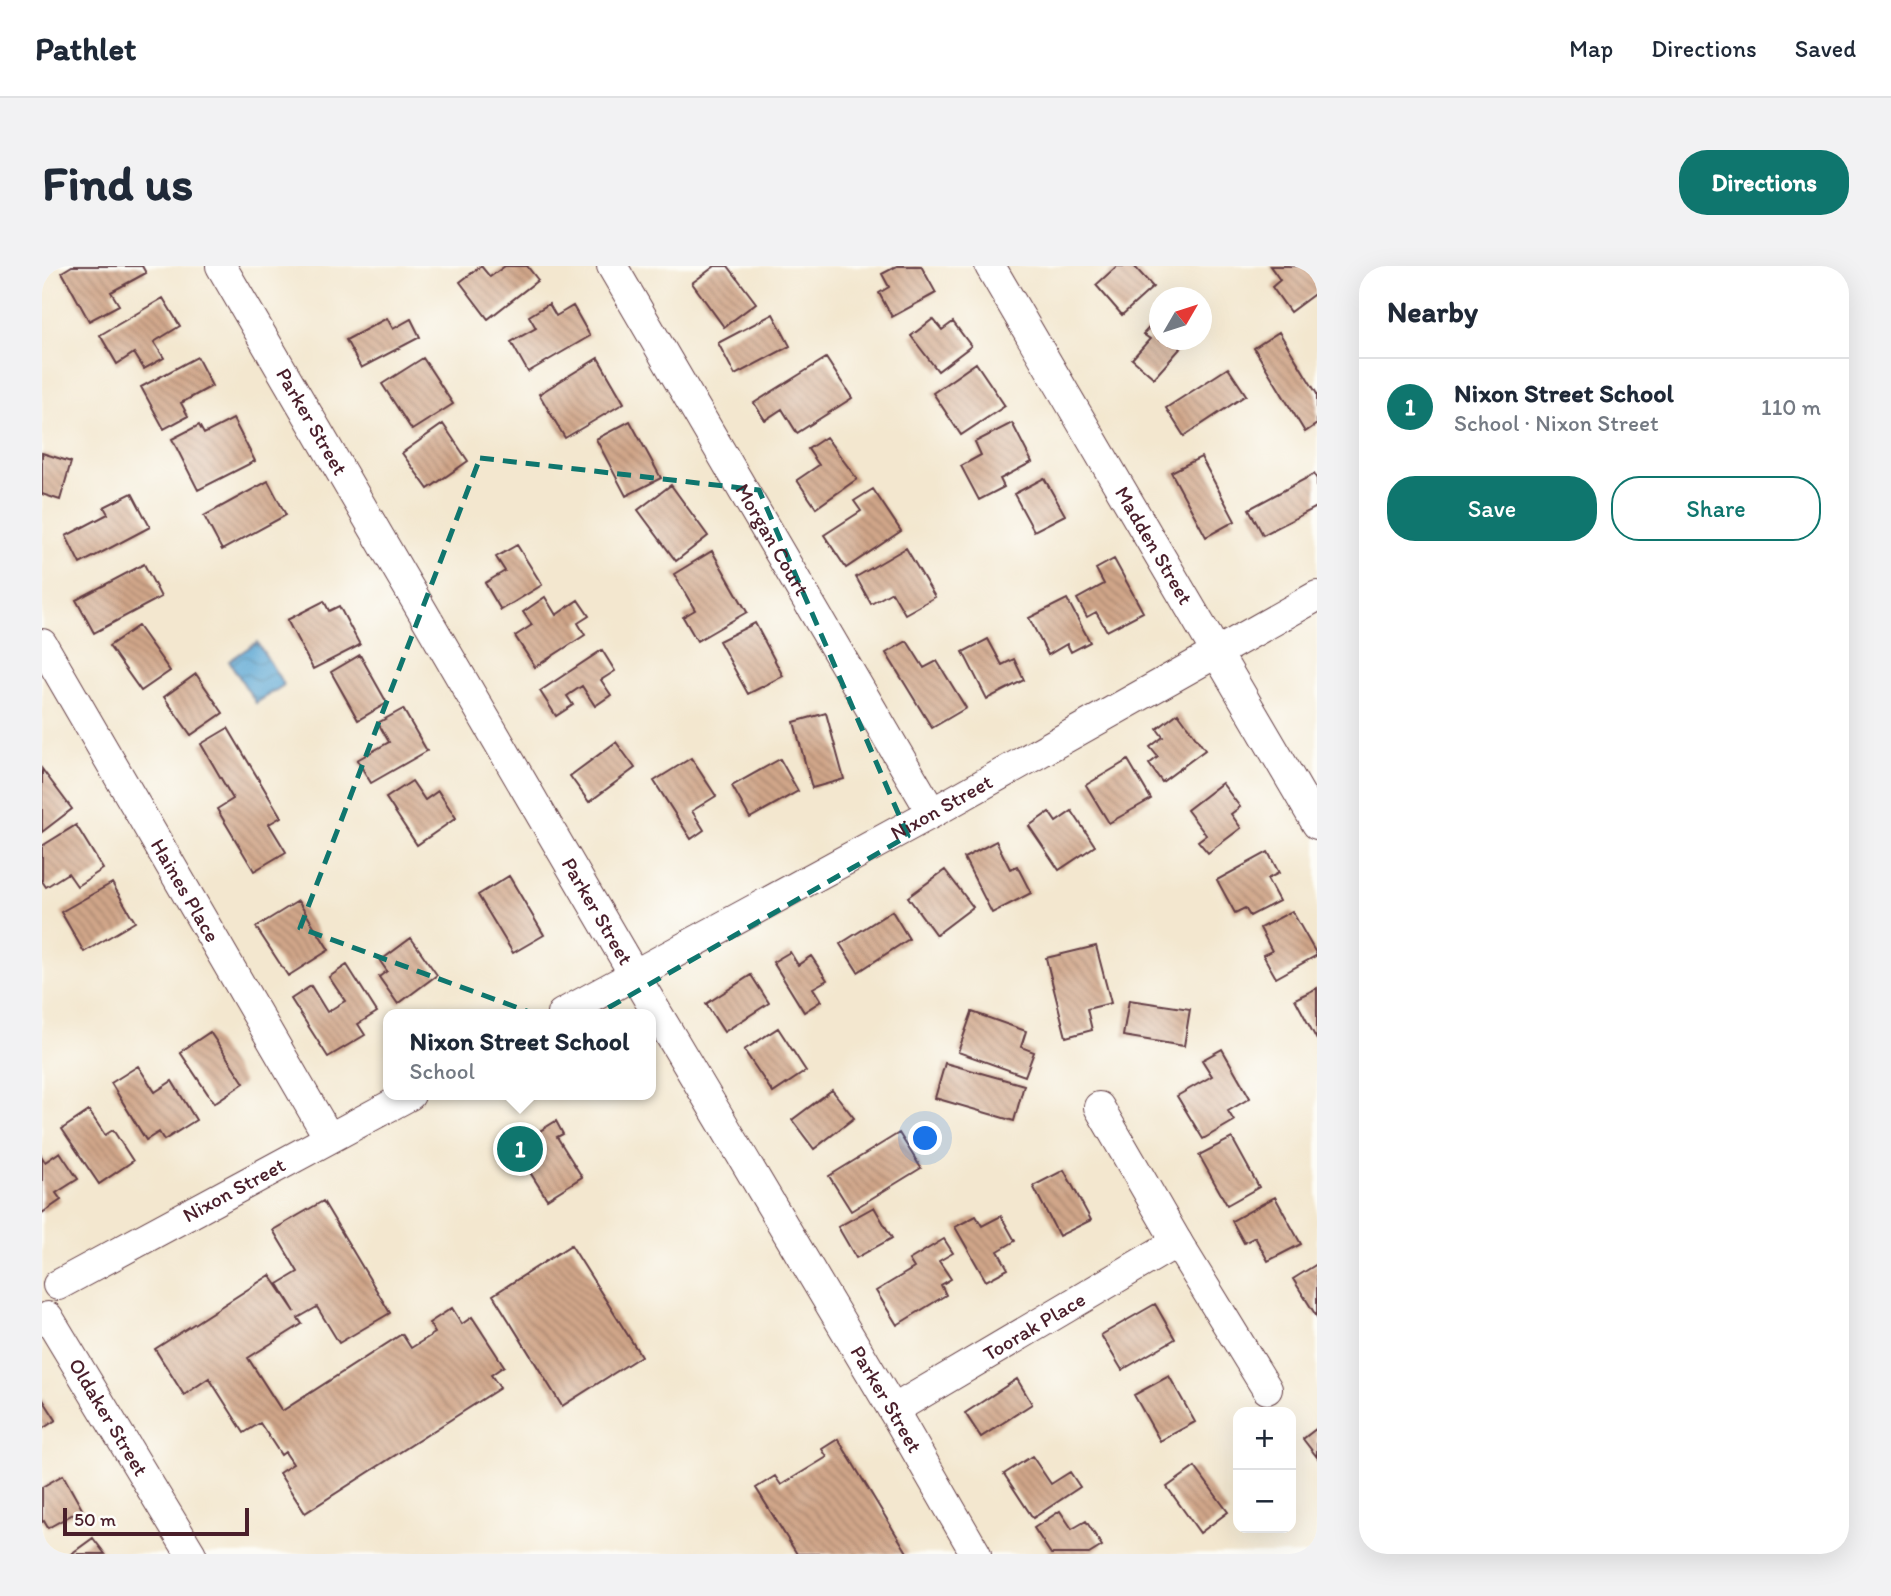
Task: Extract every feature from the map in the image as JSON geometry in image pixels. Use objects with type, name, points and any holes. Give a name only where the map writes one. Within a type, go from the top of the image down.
[{"type":"street","name":"Parker Street","points":[[221,266],[655,1009]]},
{"type":"street","name":"Morgan Court","points":[[612,266],[932,813]]},
{"type":"street","name":"Madden Street","points":[[990,266],[1317,824]]},
{"type":"street","name":"Nixon Street","points":[[572,1009],[932,813],[1317,596]]},
{"type":"street","name":"Haines Place","points":[[42,644],[330,1138]]},
{"type":"street","name":"Parker Street","points":[[656,1011],[976,1554]]},
{"type":"street","name":"Nixon Street","points":[[50,1278],[401,1100]]},
{"type":"street","points":[[1099,1107],[1266,1389]]},
{"type":"street","name":"Toorak Place","points":[[893,1410],[1177,1242]]},
{"type":"street","points":[[45,1318],[60,1302],[50,1278]]},
{"type":"street","name":"Oldaker Street","points":[[45,1318],[191,1554]]},
{"type":"highlighted area","points":[[480,458],[759,490],[908,836],[573,1028],[300,928]]},
{"type":"water","points":[[257,642],[284,685],[256,703],[229,661]]},
{"type":"building","points":[[72,266],[142,266],[146,273],[111,292],[119,305],[89,321],[62,272]]},
{"type":"building","points":[[481,266],[490,277],[505,266],[527,266],[538,280],[488,319],[460,282]]},
{"type":"building","points":[[715,266],[728,266],[756,303],[724,327],[692,283]]},
{"type":"building","points":[[897,266],[921,266],[936,293],[892,317],[879,293],[889,287],[882,274]]},
{"type":"building","points":[[1117,266],[1134,266],[1153,287],[1149,287],[1149,291],[1122,315],[1096,285]]},
{"type":"building","points":[[1270,266],[1308,266],[1317,279],[1317,292],[1290,312],[1272,287],[1280,280]]},
{"type":"building","points":[[163,298],[180,326],[154,342],[164,358],[144,369],[134,353],[117,364],[100,335]]},
{"type":"building","points":[[549,304],[556,316],[573,306],[590,336],[528,372],[511,342],[536,328],[529,316]]},
{"type":"building","points":[[773,314],[790,346],[735,375],[718,343]]},
{"type":"building","points":[[387,318],[393,329],[411,319],[420,337],[361,368],[346,340]]},
{"type":"building","points":[[933,319],[942,330],[953,322],[971,346],[938,371],[911,336]]},
{"type":"building","points":[[1149,328],[1149,338],[1143,334]]},
{"type":"building","points":[[1279,332],[1317,394],[1317,424],[1305,432],[1254,348]]},
{"type":"building","points":[[1149,340],[1149,350],[1179,350],[1154,378],[1132,359]]},
{"type":"building","points":[[197,357],[212,386],[181,403],[188,416],[164,429],[141,387]]},
{"type":"building","points":[[423,358],[453,404],[412,430],[382,384]]},
{"type":"building","points":[[598,358],[624,403],[565,438],[539,394]]},
{"type":"building","points":[[826,358],[852,398],[797,433],[782,409],[765,420],[754,403]]},
{"type":"building","points":[[976,363],[1005,406],[961,435],[933,393]]},
{"type":"building","points":[[1228,368],[1246,395],[1184,436],[1166,408]]},
{"type":"building","points":[[233,419],[255,461],[198,490],[172,439],[199,425],[204,434]]},
{"type":"building","points":[[630,421],[661,478],[626,496],[596,439]]},
{"type":"building","points":[[1012,423],[1032,462],[1000,479],[1004,487],[979,500],[961,466],[981,455],[975,442]]},
{"type":"building","points":[[443,424],[468,461],[428,489],[402,453]]},
{"type":"building","points":[[826,437],[857,479],[816,508],[797,480],[819,465],[808,449]]},
{"type":"building","points":[[42,453],[71,462],[60,500],[42,494]]},
{"type":"building","points":[[1201,457],[1235,521],[1206,537],[1171,472]]},
{"type":"building","points":[[1314,474],[1317,479],[1317,507],[1263,535],[1249,509]]},
{"type":"building","points":[[1044,478],[1065,515],[1034,531],[1014,494]]},
{"type":"building","points":[[268,481],[286,515],[222,550],[204,516]]},
{"type":"building","points":[[671,485],[708,536],[676,561],[638,510]]},
{"type":"building","points":[[873,489],[901,531],[846,568],[824,535],[861,511],[854,501]]},
{"type":"building","points":[[132,493],[150,527],[80,564],[66,536],[108,514],[104,507]]},
{"type":"building","points":[[517,545],[542,585],[501,610],[485,583],[505,571],[496,557]]},
{"type":"building","points":[[906,548],[935,597],[905,614],[892,592],[871,604],[856,577]]},
{"type":"building","points":[[712,551],[747,612],[697,641],[683,617],[695,610],[674,574]]},
{"type":"building","points":[[1114,559],[1143,612],[1107,631],[1096,612],[1087,617],[1077,599],[1104,584],[1096,569]]},
{"type":"building","points":[[144,564],[161,597],[94,633],[76,600]]},
{"type":"building","points":[[545,597],[556,615],[578,600],[589,616],[578,623],[585,635],[535,667],[515,636],[532,625],[523,612]]},
{"type":"building","points":[[1067,599],[1090,642],[1071,652],[1067,644],[1048,655],[1029,618]]},
{"type":"building","points":[[324,601],[329,611],[339,606],[360,645],[313,669],[287,620]]},
{"type":"building","points":[[755,623],[783,676],[748,694],[719,641]]},
{"type":"building","points":[[138,626],[170,671],[141,691],[109,646]]},
{"type":"building","points":[[988,639],[1002,665],[1014,659],[1024,680],[987,699],[963,652]]},
{"type":"building","points":[[907,641],[924,668],[937,661],[966,708],[932,728],[886,653]]},
{"type":"building","points":[[602,650],[615,671],[601,680],[611,695],[595,706],[582,686],[567,696],[573,705],[556,716],[540,691]]},
{"type":"building","points":[[360,655],[387,703],[358,720],[331,672]]},
{"type":"building","points":[[196,674],[223,713],[191,735],[164,697]]},
{"type":"building","points":[[403,709],[427,751],[371,783],[357,760],[389,742],[378,723]]},
{"type":"building","points":[[826,713],[844,779],[812,788],[794,722]]},
{"type":"building","points":[[1178,713],[1205,750],[1162,782],[1149,764],[1158,757],[1150,747],[1163,737],[1157,729]]},
{"type":"building","points":[[228,728],[281,817],[269,824],[286,852],[254,871],[217,809],[233,799],[201,744]]},
{"type":"building","points":[[616,742],[635,768],[589,802],[570,776]]},
{"type":"building","points":[[691,758],[716,796],[692,811],[704,830],[691,839],[654,781]]},
{"type":"building","points":[[780,759],[798,791],[750,818],[732,786]]},
{"type":"building","points":[[1128,760],[1151,799],[1109,823],[1086,785]]},
{"type":"building","points":[[42,769],[72,809],[42,832]]},
{"type":"building","points":[[412,781],[425,800],[438,791],[456,818],[417,845],[386,798]]},
{"type":"building","points":[[1222,783],[1240,807],[1231,814],[1241,828],[1208,853],[1198,841],[1206,835],[1187,810]]},
{"type":"building","points":[[1072,811],[1095,846],[1059,870],[1029,826],[1049,812],[1056,822]]},
{"type":"building","points":[[76,825],[103,869],[77,886],[68,873],[46,887],[42,881],[42,846]]},
{"type":"building","points":[[996,841],[1010,869],[1017,866],[1031,893],[992,913],[964,858]]},
{"type":"building","points":[[1268,852],[1279,873],[1267,879],[1279,901],[1250,916],[1245,908],[1235,913],[1217,880]]},
{"type":"building","points":[[945,870],[973,907],[936,935],[908,897]]},
{"type":"building","points":[[509,876],[544,935],[513,953],[478,895]]},
{"type":"building","points":[[112,883],[135,922],[84,952],[61,912]]},
{"type":"building","points":[[298,901],[329,950],[288,976],[256,927]]},
{"type":"building","points":[[892,911],[909,939],[858,972],[840,944]]},
{"type":"building","points":[[1292,911],[1317,955],[1276,978],[1263,955],[1272,951],[1260,928]]},
{"type":"building","points":[[411,938],[437,975],[398,1004],[379,977],[387,971],[380,961]]},
{"type":"building","points":[[1096,946],[1111,1003],[1087,1009],[1092,1030],[1066,1037],[1046,958]]},
{"type":"building","points":[[790,952],[798,965],[811,956],[827,980],[813,988],[821,1001],[804,1012],[773,962]]},
{"type":"building","points":[[347,965],[377,1012],[358,1024],[365,1035],[328,1057],[291,999],[311,986],[327,1012],[345,1001],[329,977]]},
{"type":"building","points":[[751,975],[769,1003],[724,1032],[706,1004]]},
{"type":"building","points":[[1317,988],[1317,1040],[1295,999]]},
{"type":"building","points":[[1129,1000],[1190,1009],[1184,1046],[1123,1036]]},
{"type":"building","points":[[972,1012],[1026,1031],[1021,1047],[1034,1052],[1025,1076],[958,1052]]},
{"type":"building","points":[[778,1028],[806,1071],[773,1093],[744,1050]]},
{"type":"building","points":[[210,1032],[244,1083],[214,1103],[180,1052]]},
{"type":"building","points":[[1222,1049],[1250,1098],[1228,1111],[1234,1121],[1203,1139],[1177,1096],[1212,1076],[1202,1060]]},
{"type":"building","points":[[945,1063],[1024,1085],[1014,1121],[935,1098]]},
{"type":"building","points":[[138,1066],[155,1092],[172,1081],[196,1120],[164,1140],[159,1132],[146,1140],[111,1083]]},
{"type":"building","points":[[832,1090],[854,1118],[814,1149],[792,1120]]},
{"type":"building","points":[[89,1111],[105,1135],[113,1130],[133,1161],[99,1184],[62,1129]]},
{"type":"building","points":[[556,1121],[563,1134],[557,1137],[582,1177],[547,1199],[514,1147]]},
{"type":"building","points":[[899,1133],[921,1168],[851,1211],[829,1176]]},
{"type":"building","points":[[1232,1138],[1259,1187],[1227,1205],[1199,1155]]},
{"type":"building","points":[[60,1152],[78,1179],[56,1193],[61,1200],[42,1213],[42,1157],[45,1162]]},
{"type":"building","points":[[1064,1170],[1091,1220],[1059,1236],[1033,1186]]},
{"type":"building","points":[[1275,1197],[1301,1244],[1268,1261],[1255,1237],[1244,1243],[1232,1221]]},
{"type":"building","points":[[323,1201],[390,1313],[339,1343],[317,1307],[298,1318],[302,1324],[248,1358],[282,1411],[402,1334],[411,1348],[435,1333],[429,1323],[452,1308],[462,1324],[472,1317],[504,1366],[491,1375],[500,1388],[305,1513],[279,1473],[293,1464],[285,1452],[281,1455],[260,1423],[244,1433],[209,1378],[184,1395],[155,1349],[270,1275],[295,1312],[278,1284],[298,1272],[273,1230]]},
{"type":"building","points":[[874,1207],[892,1238],[856,1258],[838,1227]]},
{"type":"building","points":[[976,1216],[982,1226],[1001,1216],[1015,1241],[998,1251],[1008,1269],[986,1281],[955,1227]]},
{"type":"building","points":[[944,1239],[953,1253],[939,1261],[951,1279],[941,1285],[946,1295],[897,1325],[876,1291],[914,1268],[909,1260]]},
{"type":"building","points":[[571,1245],[641,1356],[562,1406],[493,1295]]},
{"type":"building","points":[[1317,1264],[1317,1317],[1293,1279]]},
{"type":"building","points":[[1155,1304],[1175,1339],[1122,1370],[1101,1335]]},
{"type":"building","points":[[1169,1376],[1195,1422],[1160,1441],[1134,1395]]},
{"type":"building","points":[[1017,1379],[1032,1404],[981,1437],[965,1413]]},
{"type":"building","points":[[42,1398],[56,1420],[42,1429]]},
{"type":"building","points":[[1317,1428],[1317,1457],[1303,1439]]},
{"type":"building","points":[[838,1439],[908,1554],[797,1554],[756,1488],[775,1476],[781,1485],[827,1457],[822,1449]]},
{"type":"building","points":[[1032,1456],[1051,1484],[1070,1472],[1080,1487],[1033,1518],[1004,1474]]},
{"type":"building","points":[[1195,1467],[1228,1512],[1200,1533],[1167,1487]]},
{"type":"building","points":[[63,1475],[82,1509],[48,1528],[44,1521],[42,1522],[42,1487]]},
{"type":"building","points":[[1060,1511],[1072,1529],[1086,1521],[1102,1546],[1089,1554],[1051,1554],[1034,1528]]},
{"type":"building","points":[[93,1538],[105,1554],[71,1554]]},
{"type":"place","name":"Nixon Street School","points":[[520,1149]]}]
